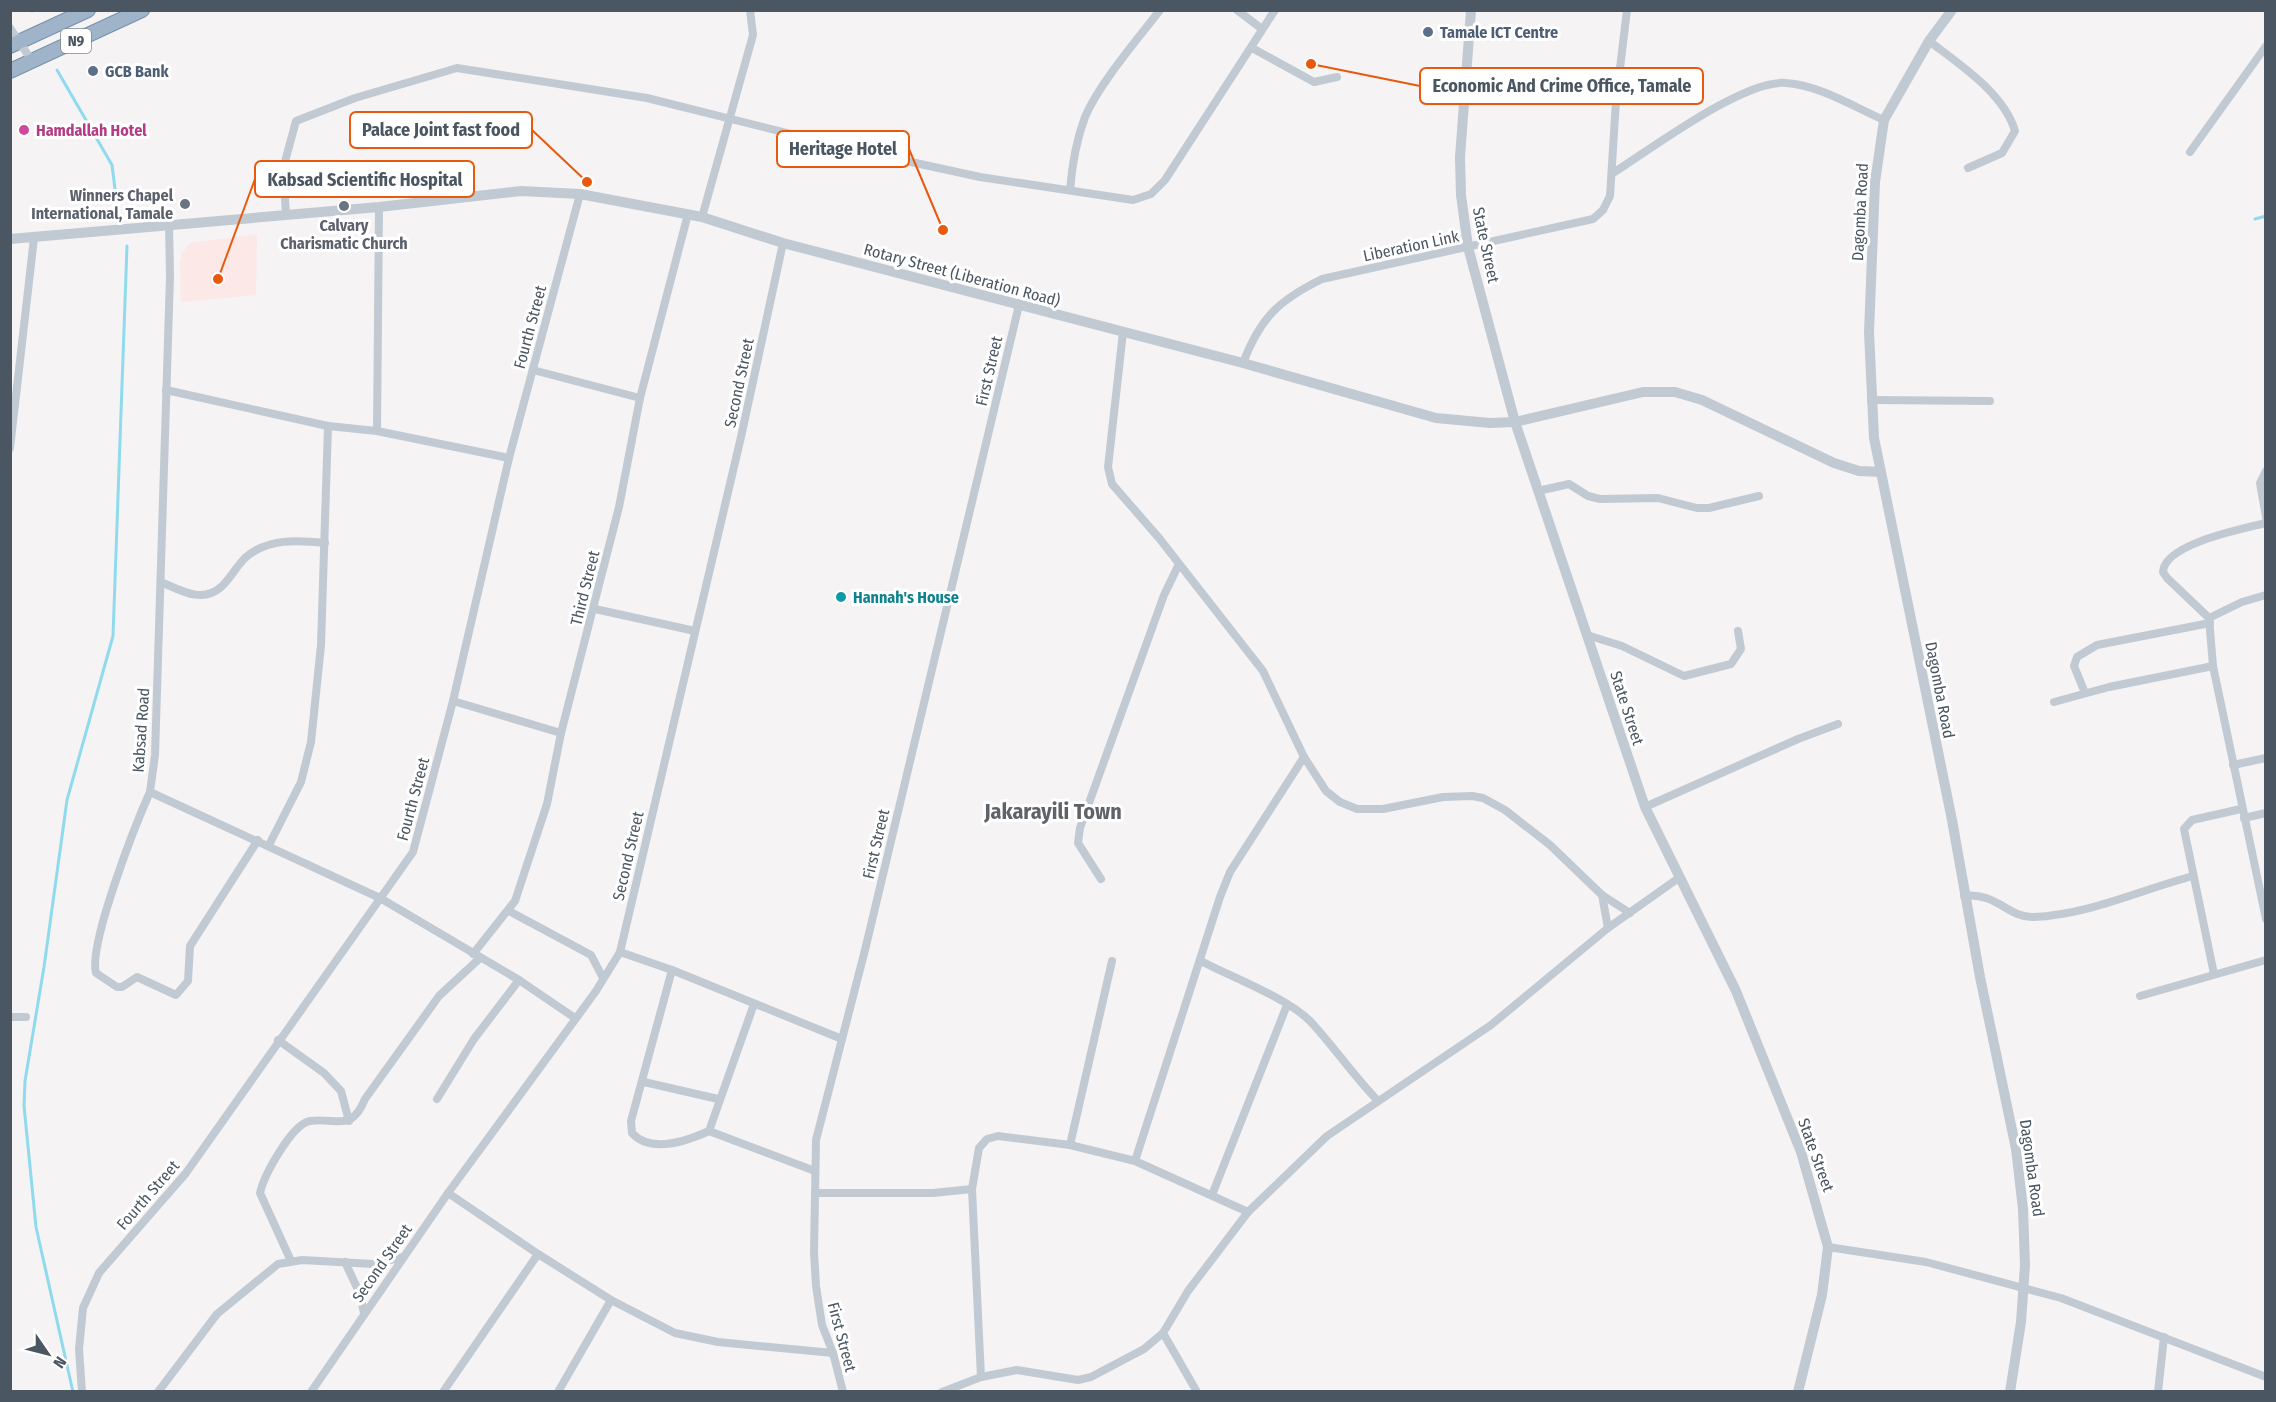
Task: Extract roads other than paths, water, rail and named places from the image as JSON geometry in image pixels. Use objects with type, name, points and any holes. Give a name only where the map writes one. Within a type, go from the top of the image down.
[{"type":"highway","name":"N9","points":[[16,43],[88,10]]},
{"type":"highway","name":"N9","points":[[10,71],[142,10]]},
{"type":"street","points":[[702,218],[753,35],[750,10]]},
{"type":"street","points":[[1070,190],[1077,143],[1086,116],[1097,95],[1160,10]]},
{"type":"street","points":[[1238,10],[1262,29]]},
{"type":"street","points":[[286,214],[283,170],[296,121],[355,98],[438,74],[445,69],[457,68],[647,98],[730,121],[980,177],[1133,200],[1152,194],[1165,180],[1275,10]]},
{"type":"street","name":"State Street","points":[[1472,10],[1460,157],[1461,195],[1468,247],[1515,422],[1645,807],[1736,991],[1809,1176],[1828,1247],[1822,1295],[1798,1392]]},
{"type":"street","points":[[1612,173],[1616,100],[1627,10]]},
{"type":"street","name":"Dagomba Road","points":[[1952,10],[1929,41],[1884,120],[1875,182],[1869,332],[1871,400],[1874,438],[2016,1149],[2025,1236],[2025,1288],[2010,1392]]},
{"type":"street","points":[[10,28],[16,43],[32,61]]},
{"type":"street","points":[[1929,41],[1973,76],[2012,119],[2015,131],[2002,153],[1968,168]]},
{"type":"street","points":[[2190,152],[2265,46]]},
{"type":"street","points":[[1251,48],[1314,82],[1337,77]]},
{"type":"street","points":[[1612,173],[1733,99],[1756,87],[1775,82],[1788,83],[1822,93],[1884,120]]},
{"type":"street","name":"Liberation Link","points":[[1243,363],[1254,334],[1265,319],[1296,292],[1322,279],[1593,219],[1603,210],[1610,195],[1612,173]]},
{"type":"street","name":"Rotary Street (Liberation Road)","points":[[10,239],[169,223],[379,207],[521,191],[580,194],[688,214],[783,243],[1243,363],[1436,418],[1490,423],[1515,422],[1643,392],[1675,392],[1702,400],[1834,463],[1858,471],[1881,472]]},
{"type":"street","name":"Fourth Street","points":[[82,1392],[80,1349],[83,1308],[99,1273],[186,1173],[413,852],[453,701],[509,458],[580,194]]},
{"type":"street","points":[[377,431],[379,207]]},
{"type":"street","name":"Third Street","points":[[349,1121],[361,1110],[365,1099],[440,996],[476,956],[509,910],[528,868],[547,804],[561,733],[595,609],[619,507],[640,398],[688,214]]},
{"type":"street","name":"Kabsad Road","points":[[169,223],[171,255],[165,390],[161,582],[155,755],[150,792],[380,897],[519,981],[575,1018]]},
{"type":"street","points":[[10,448],[34,238]]},
{"type":"street","name":"Second Street","points":[[311,1392],[403,1257],[620,952],[696,631],[783,243]]},
{"type":"street","name":"First Street","points":[[843,1392],[833,1353],[822,1325],[816,1286],[816,1140],[1019,305]]},
{"type":"street","points":[[1123,332],[1108,474],[1112,484],[1179,564],[1263,671],[1304,756],[1326,790],[1340,802],[1357,809],[1383,809],[1443,797],[1472,796],[1492,802],[1550,845],[1602,895],[1630,913]]},
{"type":"street","points":[[533,370],[640,398]]},
{"type":"street","points":[[165,390],[328,426],[377,431],[509,458]]},
{"type":"street","points":[[1871,400],[1990,401]]},
{"type":"street","points":[[269,845],[301,782],[311,742],[321,645],[328,426]]},
{"type":"street","points":[[2265,471],[2260,483],[2265,518]]},
{"type":"street","points":[[1538,491],[1569,484],[1588,496],[1600,499],[1658,498],[1709,508],[1759,496]]},
{"type":"street","points":[[2265,523],[2207,539],[2170,557],[2165,562],[2163,572],[2210,620],[2213,666],[2241,809],[2265,909],[2265,919]]},
{"type":"street","points":[[161,582],[193,596],[212,593],[221,588],[246,557],[257,551],[290,540],[325,543]]},
{"type":"street","points":[[1101,879],[1078,843],[1080,828],[1164,595],[1179,564]]},
{"type":"street","points":[[2085,693],[2074,666],[2081,653],[2097,645],[2210,620],[2242,602],[2265,595]]},
{"type":"street","points":[[595,609],[696,631]]},
{"type":"street","points":[[1587,635],[1622,646],[1684,676],[1731,664],[1737,658],[1740,649],[1738,631]]},
{"type":"street","points":[[2054,702],[2085,693],[2213,666]]},
{"type":"street","points":[[453,701],[561,733]]},
{"type":"street","points":[[1645,807],[1798,739],[1838,724]]},
{"type":"street","points":[[1135,1161],[1230,872],[1304,756]]},
{"type":"street","points":[[2233,765],[2265,758]]},
{"type":"street","points":[[150,792],[126,851],[97,940],[96,972],[117,987],[122,987],[137,977],[168,993],[176,995],[184,989],[190,970],[190,946],[258,840]]},
{"type":"street","points":[[2214,974],[2184,833],[2187,824],[2241,809]]},
{"type":"street","points":[[2244,818],[2265,813]]},
{"type":"street","points":[[1964,896],[1985,896],[2030,917],[2061,914],[2105,904],[2193,876]]},
{"type":"street","points":[[942,1392],[981,1377],[1017,1370],[1078,1380],[1091,1377],[1144,1349],[1163,1333],[1188,1291],[1248,1212],[1327,1136],[1491,1025],[1608,928],[1680,877]]},
{"type":"street","points":[[1602,895],[1608,928]]},
{"type":"street","points":[[509,910],[591,955],[603,978]]},
{"type":"street","points":[[620,952],[672,970],[842,1039]]},
{"type":"street","points":[[2140,996],[2265,960]]},
{"type":"street","points":[[1070,1145],[1112,961]]},
{"type":"street","points":[[1201,962],[1287,1005],[1310,1020],[1351,1073],[1377,1100]]},
{"type":"street","points":[[672,970],[644,1082],[631,1121],[632,1133],[645,1143],[671,1144],[709,1131],[815,1171]]},
{"type":"street","points":[[437,1099],[474,1039],[519,981]]},
{"type":"street","points":[[709,1131],[718,1098],[754,1004]]},
{"type":"street","points":[[1212,1195],[1287,1005]]},
{"type":"street","points":[[10,1017],[26,1017]]},
{"type":"street","points":[[278,1040],[324,1073],[341,1091],[349,1121],[336,1123],[310,1121],[297,1127],[261,1187],[260,1193],[264,1203],[291,1261]]},
{"type":"street","points":[[644,1082],[718,1098]]},
{"type":"street","points":[[981,1377],[972,1189],[979,1148],[987,1139],[998,1136],[1070,1145],[1135,1161],[1248,1212]]},
{"type":"street","points":[[815,1193],[933,1193],[972,1189]]},
{"type":"street","points":[[448,1193],[611,1300],[675,1332],[694,1338],[833,1353]]},
{"type":"street","points":[[1828,1247],[1926,1262],[2025,1288],[2164,1337],[2265,1377]]},
{"type":"street","points":[[443,1392],[538,1254]]},
{"type":"street","points":[[158,1392],[217,1314],[278,1264],[291,1261],[373,1264],[403,1257]]},
{"type":"street","points":[[345,1262],[360,1294],[364,1313]]},
{"type":"street","points":[[558,1392],[611,1300]]},
{"type":"street","points":[[1163,1333],[1197,1392]]},
{"type":"street","points":[[2158,1392],[2164,1337]]},
{"type":"waterway","points":[[57,70],[112,165],[116,197]]},
{"type":"waterway","points":[[2255,219],[2266,216]]},
{"type":"waterway","points":[[73,1392],[36,1227],[24,1106],[25,1081],[44,967],[67,800],[113,636],[127,246]]},
{"type":"place","name":"Tamale ICT Centre","points":[[1428,32]]},
{"type":"place","name":"Economic And Crime Office, Tamale","points":[[1311,64]]},
{"type":"place","name":"GCB Bank","points":[[93,71]]},
{"type":"place","name":"Hamdallah Hotel","points":[[24,130]]},
{"type":"place","name":"Palace Joint fast food","points":[[587,182]]},
{"type":"place","name":"Winners Chapel International, Tamale","points":[[185,204]]},
{"type":"place","name":"Calvary Charismatic Church","points":[[344,206]]},
{"type":"place","name":"Heritage Hotel","points":[[943,230]]},
{"type":"place","name":"Kabsad Scientific Hospital","points":[[218,279]]},
{"type":"place","name":"Hannah's House","points":[[841,597]]},
{"type":"district","name":"Jakarayili Town","points":[[1053,811]]}]
